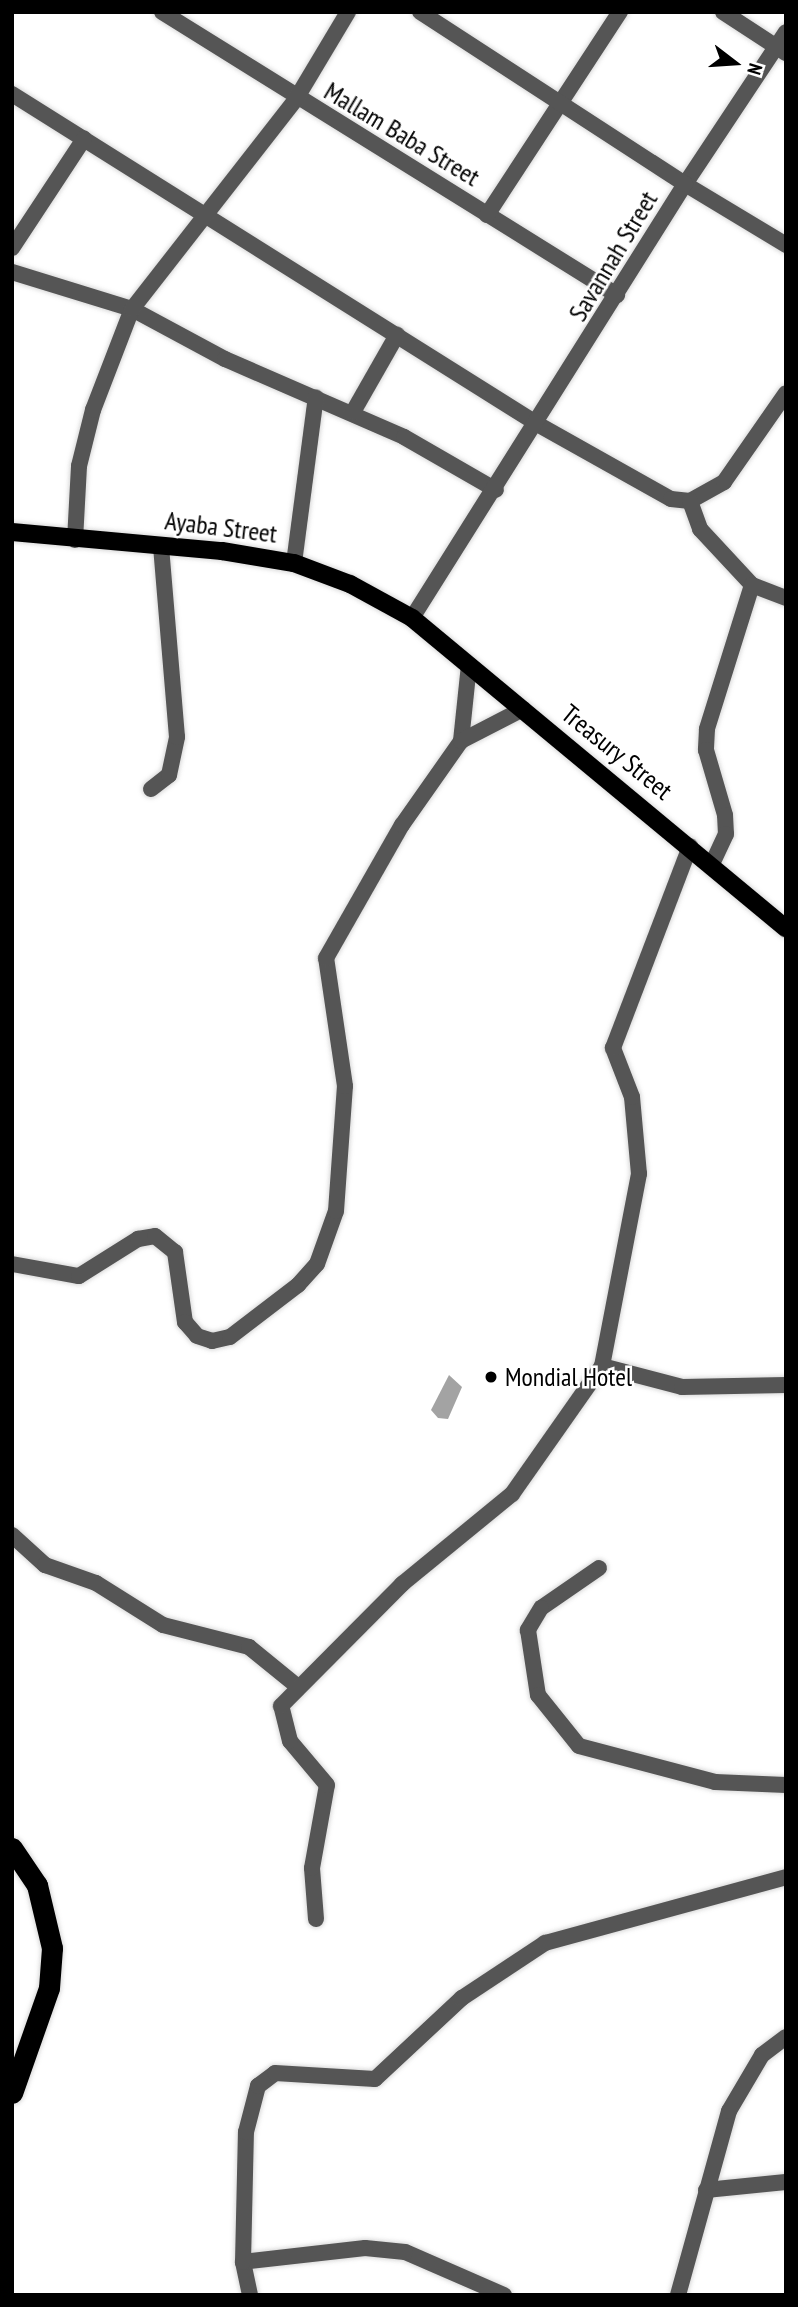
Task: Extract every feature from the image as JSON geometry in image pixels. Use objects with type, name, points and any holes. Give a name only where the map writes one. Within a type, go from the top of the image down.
[{"type":"highway","points":[[12,1848],[37,1885],[52,1948],[49,1988],[12,2093]]},
{"type":"main road","name":"Ayaba Street","points":[[12,532],[161,546],[293,563],[412,618]]},
{"type":"main road","name":"Treasury Street","points":[[412,618],[712,864],[786,929]]},
{"type":"street","name":"Mallam Baba Street","points":[[162,12],[296,99],[617,295]]},
{"type":"street","points":[[75,540],[79,466],[93,410],[132,309],[296,99],[348,12]]},
{"type":"street","points":[[487,215],[559,100],[620,12]]},
{"type":"street","points":[[723,12],[781,50]]},
{"type":"street","name":"Savannah Street","points":[[412,618],[539,425],[685,184],[431,15]]},
{"type":"street","points":[[786,32],[781,50],[685,184],[786,245]]},
{"type":"street","points":[[12,94],[626,477],[690,501],[724,482],[780,414],[786,393]]},
{"type":"street","points":[[12,248],[84,139]]},
{"type":"street","points":[[12,272],[132,309],[225,359],[353,412],[496,490]]},
{"type":"street","points":[[353,412],[397,335]]},
{"type":"street","points":[[293,563],[316,397]]},
{"type":"street","points":[[690,501],[700,529],[752,585],[786,598]]},
{"type":"street","points":[[151,789],[169,775],[177,737],[161,546]]},
{"type":"street","points":[[712,864],[726,834],[725,815],[706,750],[707,729],[752,585]]},
{"type":"street","points":[[461,741],[469,665]]},
{"type":"street","points":[[12,1264],[79,1276],[138,1238],[155,1236],[175,1252],[185,1322],[197,1336],[212,1341],[230,1337],[299,1286],[317,1264],[336,1211],[345,1086],[326,958],[402,825],[461,741],[523,709]]},
{"type":"street","points":[[316,1919],[312,1868],[327,1785],[281,1721],[284,1700],[402,1584],[512,1494],[601,1366],[639,1174],[632,1097],[612,1048],[690,846]]},
{"type":"street","points":[[601,1366],[682,1387],[786,1385]]},
{"type":"street","points":[[12,1535],[45,1565],[96,1583],[163,1625],[249,1647],[298,1686]]},
{"type":"street","points":[[599,1568],[541,1608],[528,1630],[538,1695],[579,1746],[715,1782],[786,1785]]},
{"type":"street","points":[[250,2295],[243,2262],[249,2105],[258,2086],[275,2073],[375,2079],[484,1981],[545,1943],[786,1877]]},
{"type":"street","points":[[678,2295],[706,2190],[744,2081],[786,2037]]},
{"type":"street","points":[[706,2190],[786,2182]]},
{"type":"street","points":[[243,2262],[365,2248],[405,2252],[504,2295]]},
{"type":"shaded area","points":[[449,1375],[462,1387],[448,1419],[438,1418],[431,1410]]},
{"type":"place","name":"Mondial Hotel","points":[[491,1377]]}]
